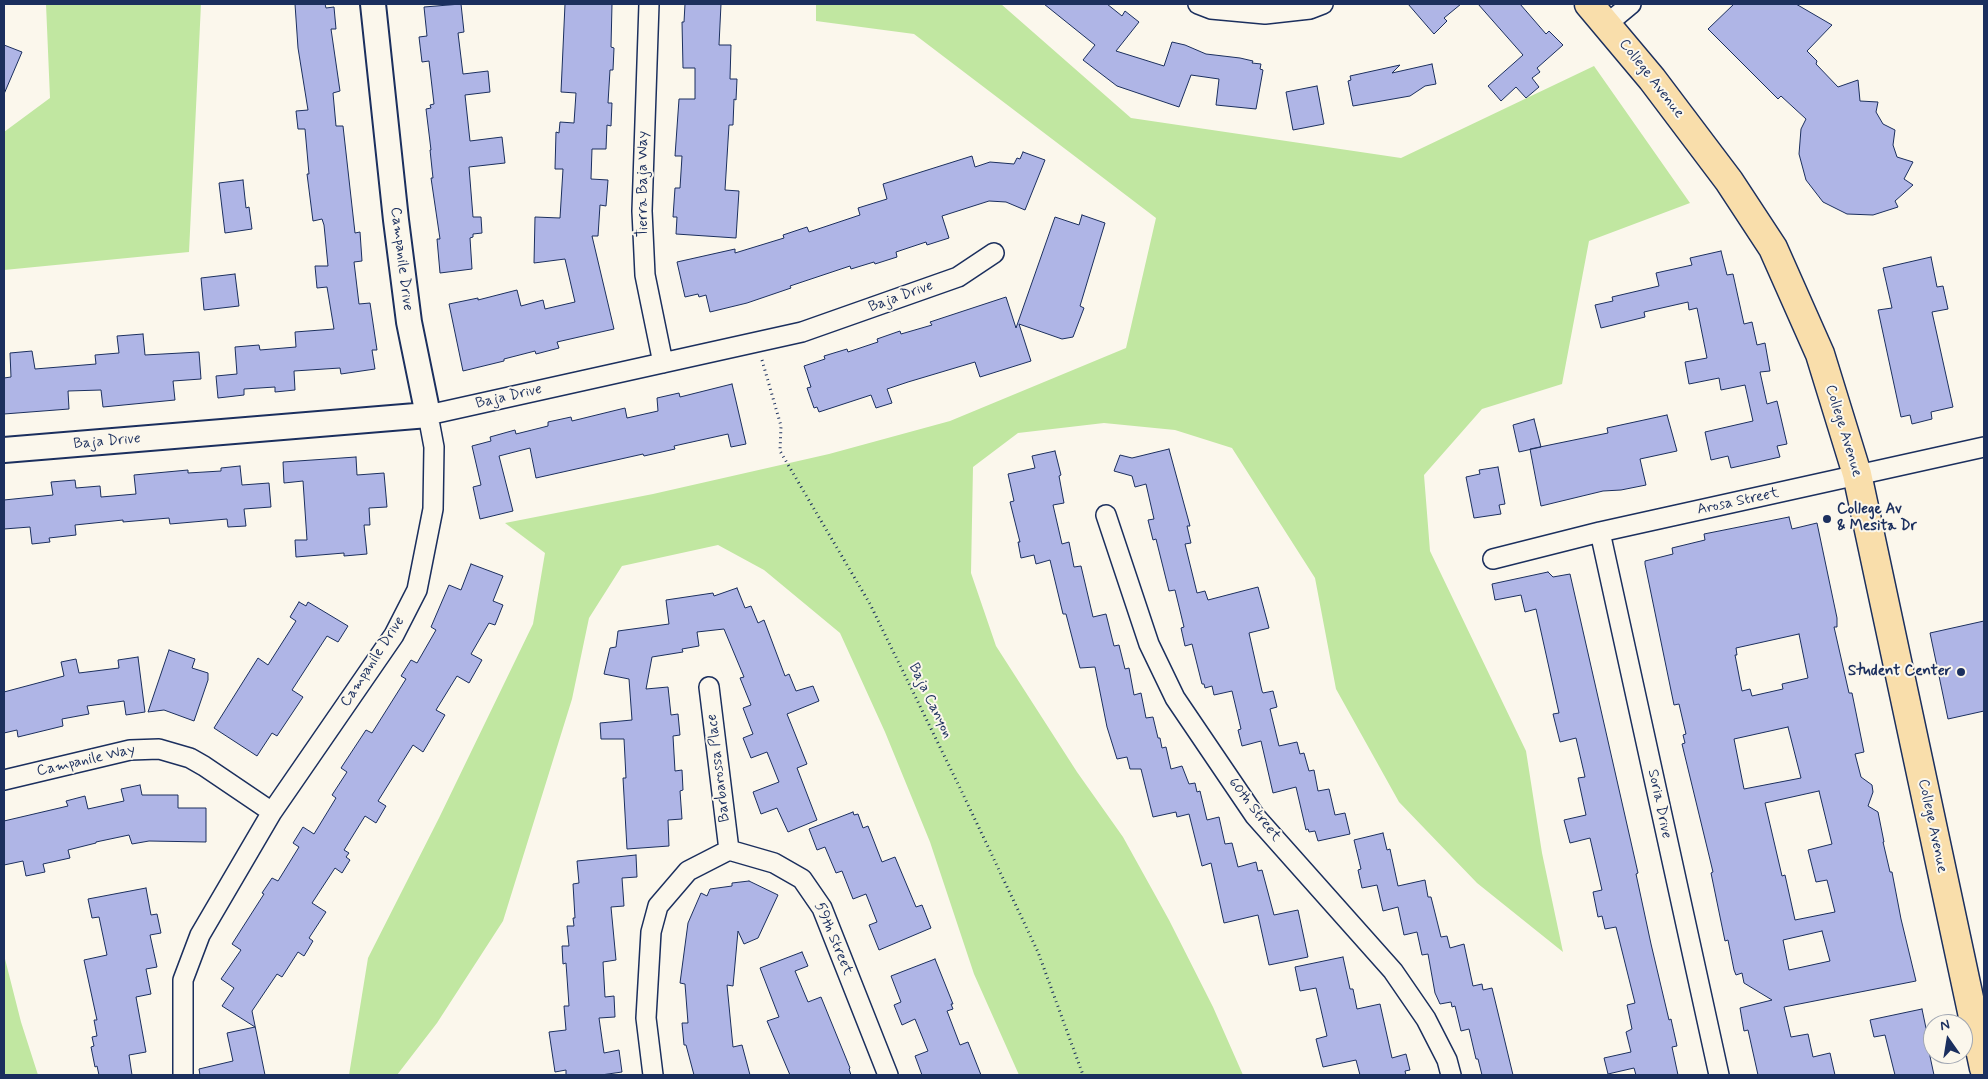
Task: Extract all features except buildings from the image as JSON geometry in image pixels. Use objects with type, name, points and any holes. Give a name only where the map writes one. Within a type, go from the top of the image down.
[{"type":"main road","name":"College Avenue","points":[[1589,4],[1652,79],[1729,181],[1773,248],[1820,354],[1856,474],[1984,1068]]},
{"type":"street","name":"Campanile Drive","points":[[183,1075],[183,980],[200,935],[272,812],[394,635],[417,590],[433,509],[434,447],[409,322],[373,4]]},
{"type":"street","name":"Tierra Baja Way","points":[[649,4],[642,211],[645,275],[663,363]]},
{"type":"street","points":[[1198,4],[1211,9],[1265,14],[1310,9],[1323,4]]},
{"type":"street","points":[[1607,24],[1631,4]]},
{"type":"street","name":"Baja Drive","points":[[4,450],[428,415],[802,332],[958,277],[994,253]]},
{"type":"street","name":"Arosa Street","points":[[1493,559],[1600,532],[1984,447]]},
{"type":"street","name":"60th Street","points":[[1106,515],[1149,644],[1175,698],[1255,816],[1393,971],[1426,1019],[1447,1060],[1451,1075]]},
{"type":"street","name":"Soria Drive","points":[[1600,532],[1719,1075]]},
{"type":"street","name":"Barbarossa Place","points":[[709,687],[729,850]]},
{"type":"street","name":"Campanile Way","points":[[4,780],[130,750],[159,749],[174,752],[197,762],[272,812]]},
{"type":"street","points":[[653,1075],[646,1018],[651,932],[658,906],[688,871],[729,850]]},
{"type":"street","name":"59th Street","points":[[729,850],[774,863],[802,879],[822,908],[888,1075]]},
{"type":"path","name":"Baja Canyon","points":[[758,342],[781,426],[780,451],[870,604],[961,790],[1038,952],[1083,1075]]},
{"type":"green space","points":[[46,4],[201,4],[189,252],[4,270],[4,132],[50,98]]},
{"type":"green space","points":[[816,4],[1001,4],[1131,118],[1401,158],[1594,66],[1690,203],[1589,241],[1562,384],[1482,409],[1424,475],[1430,551],[1526,751],[1542,853],[1563,952],[1477,883],[1399,802],[1336,689],[1315,578],[1232,448],[1175,430],[1104,423],[1018,433],[973,467],[971,573],[996,646],[1077,772],[1123,837],[1169,920],[1213,1007],[1243,1075],[1019,1075],[974,974],[930,842],[885,732],[840,633],[764,570],[718,545],[622,566],[589,618],[572,699],[503,921],[437,1023],[397,1075],[349,1075],[368,958],[439,818],[533,624],[545,553],[505,523],[653,494],[829,454],[950,421],[1126,348],[1156,218],[914,34],[816,21]]},
{"type":"green space","points":[[4,955],[21,1022],[38,1075],[4,1075]]},
{"type":"place","name":"College Av & Mesita Dr","points":[[1827,519]]},
{"type":"place","name":"Student Center","points":[[1961,672]]}]
